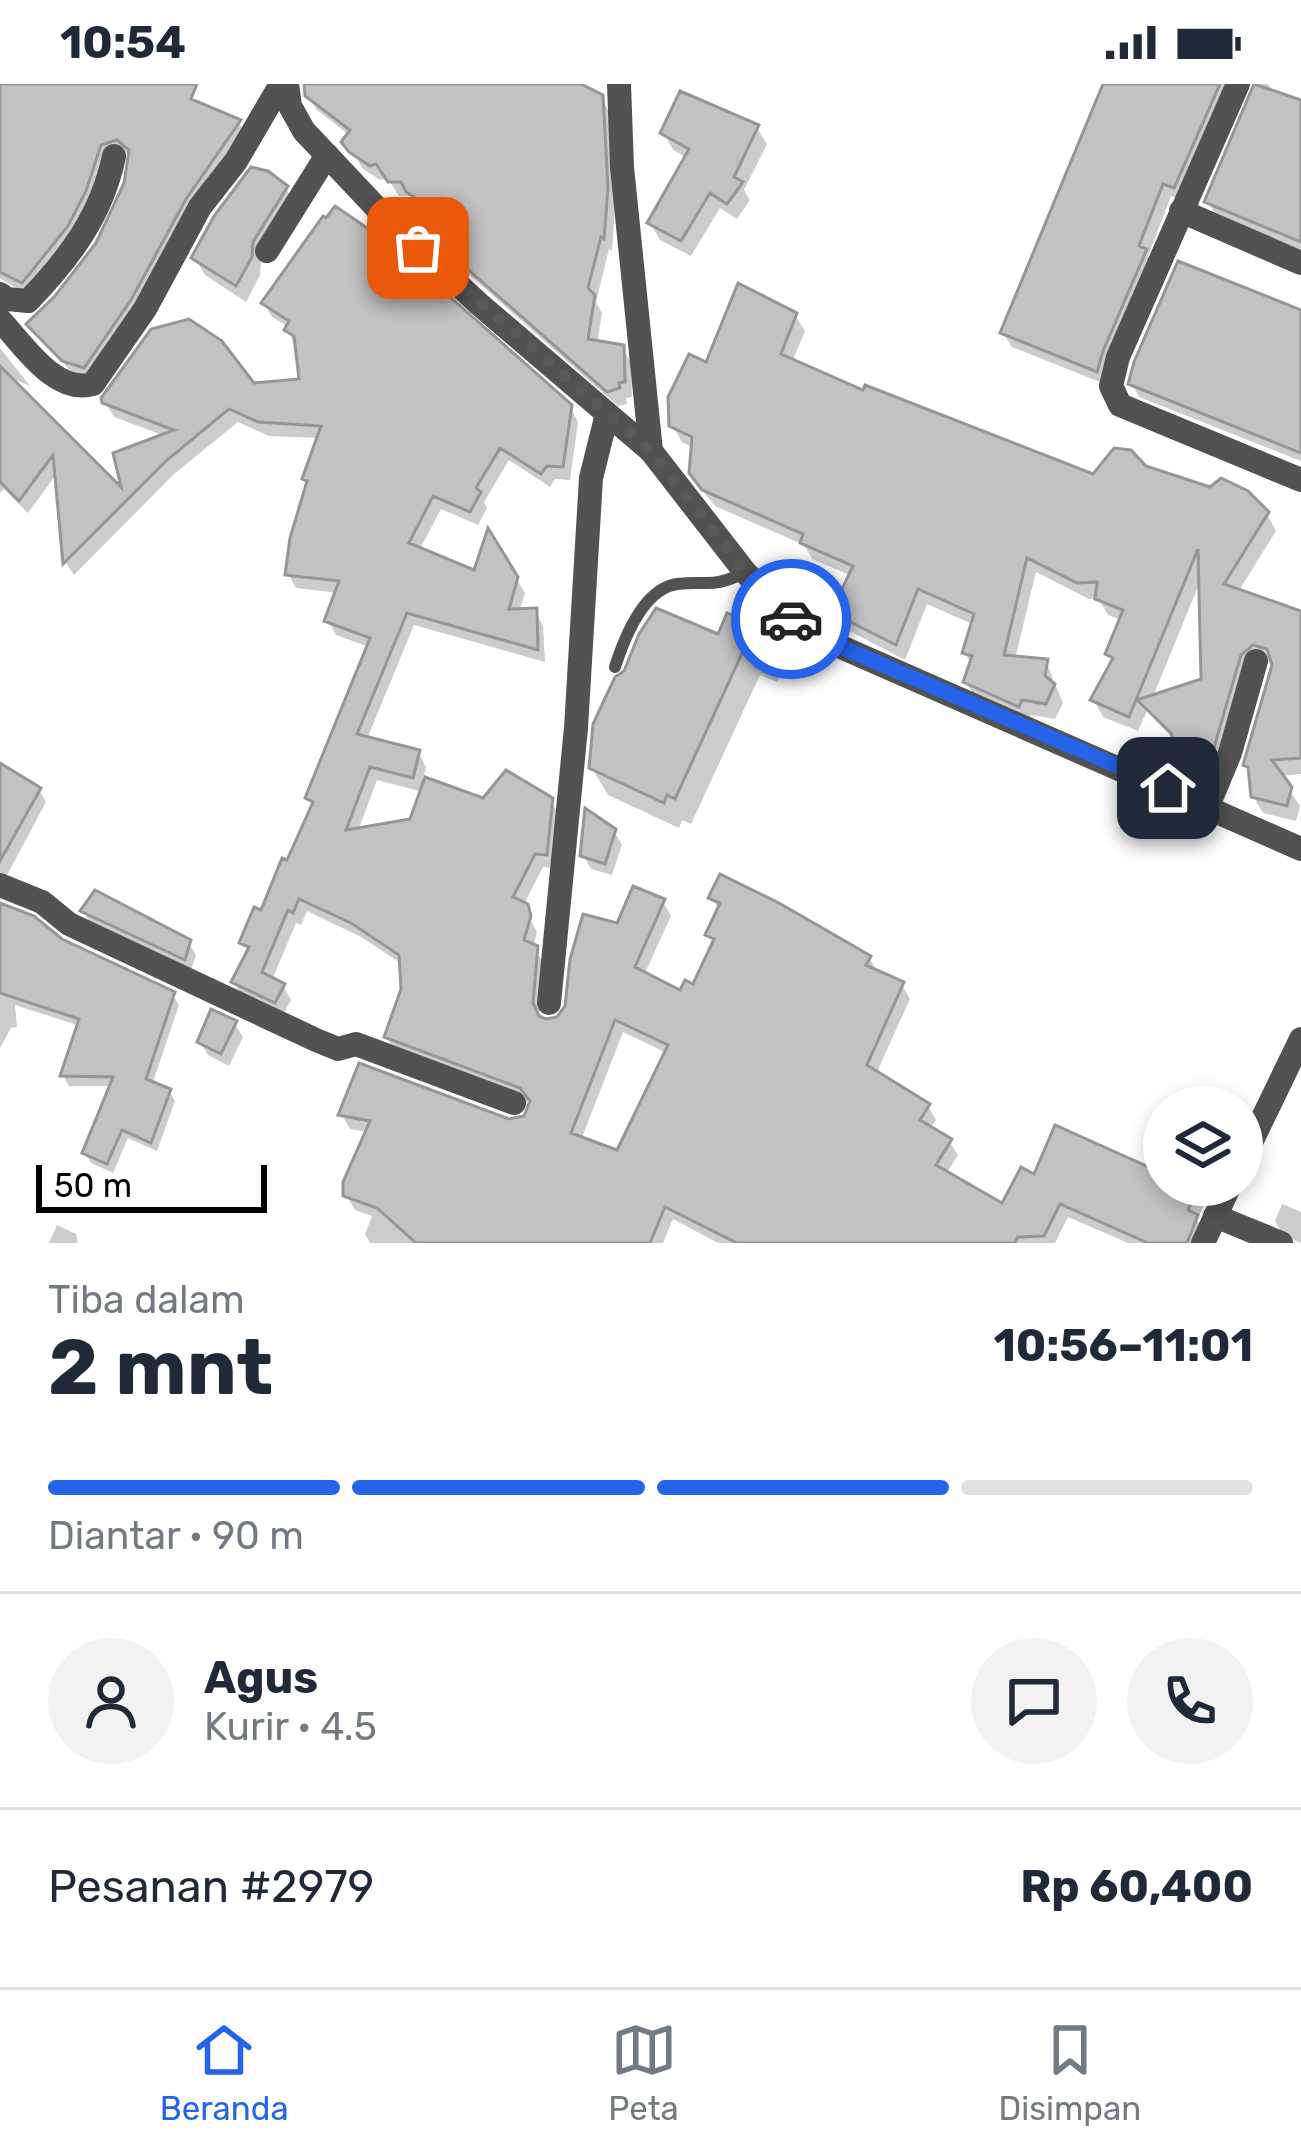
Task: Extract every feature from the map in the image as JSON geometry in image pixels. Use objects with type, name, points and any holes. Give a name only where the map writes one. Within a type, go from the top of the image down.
[{"type":"street","points":[[284,84],[293,114],[388,220],[651,451],[785,614],[825,640],[1301,849]]},
{"type":"street","points":[[0,320],[58,379],[81,387],[93,384],[145,309],[200,207],[236,161],[284,84]]},
{"type":"street","points":[[620,84],[622,167],[651,451]]},
{"type":"street","points":[[1238,84],[1118,357],[1111,386],[1120,405],[1301,480]]},
{"type":"street","points":[[267,251],[327,155]]},
{"type":"street","points":[[0,294],[28,301],[76,249],[105,189],[114,156]]},
{"type":"street","points":[[1181,211],[1301,263]]},
{"type":"street","points":[[549,1003],[576,728],[591,478],[607,414]]},
{"type":"street","points":[[1208,806],[1230,754],[1256,661]]},
{"type":"street","points":[[0,885],[42,902],[69,924],[316,1040],[338,1049],[356,1044],[514,1103]]},
{"type":"street","points":[[1263,1118],[1301,1039]]},
{"type":"street","points":[[1202,1243],[1220,1206]]},
{"type":"street","points":[[1215,1216],[1281,1243]]},
{"type":"lane","points":[[615,667],[627,627],[657,595],[671,585],[710,586],[746,572]]},
{"type":"building","points":[[0,84],[197,84],[191,99],[241,120],[186,199],[131,300],[84,368],[62,361],[26,324],[55,296],[96,243],[124,183],[129,150],[117,140],[101,145],[68,226],[22,283],[0,272]]},
{"type":"building","points":[[304,84],[581,84],[603,95],[608,188],[604,239],[601,237],[588,288],[595,295],[588,339],[624,345],[625,382],[619,383],[620,388],[607,392],[411,219],[422,202],[406,192],[401,182],[388,182],[376,164],[370,166],[349,152],[341,142],[350,130],[305,96]]},
{"type":"building","points":[[1103,84],[1220,84],[1174,188],[1163,184],[1139,246],[1147,249],[1097,372],[1000,333]]},
{"type":"building","points":[[1254,84],[1301,100],[1301,242],[1204,202]]},
{"type":"building","points":[[680,91],[759,125],[734,177],[743,182],[727,204],[710,193],[681,241],[647,223],[689,149],[660,133]]},
{"type":"building","points":[[251,167],[268,171],[288,186],[253,242],[252,257],[236,286],[191,258],[214,216]]},
{"type":"building","points":[[335,206],[389,243],[572,405],[563,467],[547,466],[541,474],[500,448],[476,488],[481,492],[470,512],[433,496],[409,543],[474,570],[488,528],[518,577],[509,609],[537,608],[538,650],[407,613],[357,734],[420,750],[413,778],[370,767],[346,830],[410,819],[425,777],[483,798],[506,770],[553,798],[547,855],[535,854],[513,897],[528,904],[531,916],[524,940],[538,946],[533,1003],[546,1019],[557,1017],[565,1006],[570,959],[583,914],[617,923],[633,886],[665,899],[635,967],[680,990],[685,980],[693,984],[714,939],[705,935],[720,903],[708,898],[720,874],[871,956],[866,965],[904,982],[867,1065],[930,1104],[920,1120],[952,1139],[936,1165],[1002,1203],[1021,1167],[1034,1174],[1055,1125],[1143,1165],[1143,1206],[1190,1206],[1188,1210],[1198,1215],[1187,1243],[1148,1243],[1060,1204],[1044,1236],[1018,1237],[1015,1243],[737,1243],[665,1207],[650,1243],[416,1243],[377,1208],[343,1196],[343,1182],[370,1121],[338,1115],[359,1063],[509,1119],[524,1116],[530,1101],[520,1088],[384,1037],[401,989],[399,955],[351,923],[299,899],[293,913],[288,910],[262,972],[285,984],[275,1003],[231,982],[249,947],[239,943],[254,907],[261,910],[282,858],[287,860],[313,802],[305,798],[370,638],[324,621],[339,581],[285,575],[307,481],[302,479],[321,426],[258,422],[229,409],[167,460],[63,564],[53,455],[19,501],[0,482],[0,366],[121,487],[113,453],[174,430],[102,403],[151,329],[189,319],[222,341],[254,383],[299,379],[294,336],[284,330],[289,321],[261,303]],"holes":[[[615,1020],[668,1045],[617,1150],[571,1133]]]},
{"type":"building","points":[[1178,261],[1301,310],[1301,453],[1128,384]]},
{"type":"building","points":[[738,283],[797,313],[781,354],[863,390],[865,385],[1093,474],[1114,448],[1131,450],[1146,466],[1210,487],[1221,478],[1248,491],[1269,512],[1224,584],[1301,611],[1301,758],[1272,760],[1292,787],[1287,806],[1251,797],[1248,767],[1243,765],[1272,665],[1267,649],[1253,645],[1241,655],[1213,751],[1173,741],[1171,733],[1137,700],[1201,679],[1198,549],[1129,717],[1090,700],[1113,658],[1105,654],[1123,610],[1095,599],[1097,582],[1077,583],[1027,558],[1004,655],[1048,659],[1045,676],[1055,684],[1046,704],[1022,700],[1019,707],[963,682],[972,656],[962,653],[974,614],[918,589],[896,645],[831,612],[853,566],[800,543],[803,534],[702,490],[689,473],[692,437],[669,426],[668,397],[689,354],[706,362]]},
{"type":"building","points":[[656,608],[718,634],[727,613],[774,630],[762,657],[744,649],[675,799],[667,795],[664,803],[589,768],[593,724]]},
{"type":"building","points":[[0,763],[41,788],[0,861]]},
{"type":"building","points":[[585,808],[616,829],[605,864],[580,856]]},
{"type":"building","points":[[95,890],[191,940],[185,960],[80,911]]},
{"type":"building","points":[[0,903],[34,916],[62,939],[175,992],[146,1079],[171,1089],[151,1143],[122,1130],[107,1164],[82,1153],[113,1077],[60,1076],[79,1019],[0,993]]},
{"type":"building","points":[[211,1009],[237,1021],[221,1054],[197,1042]]},
{"type":"way so far","points":[[418,248],[651,451],[746,572],[791,619]]},
{"type":"route","points":[[791,619],[825,640],[1168,788]]}]
